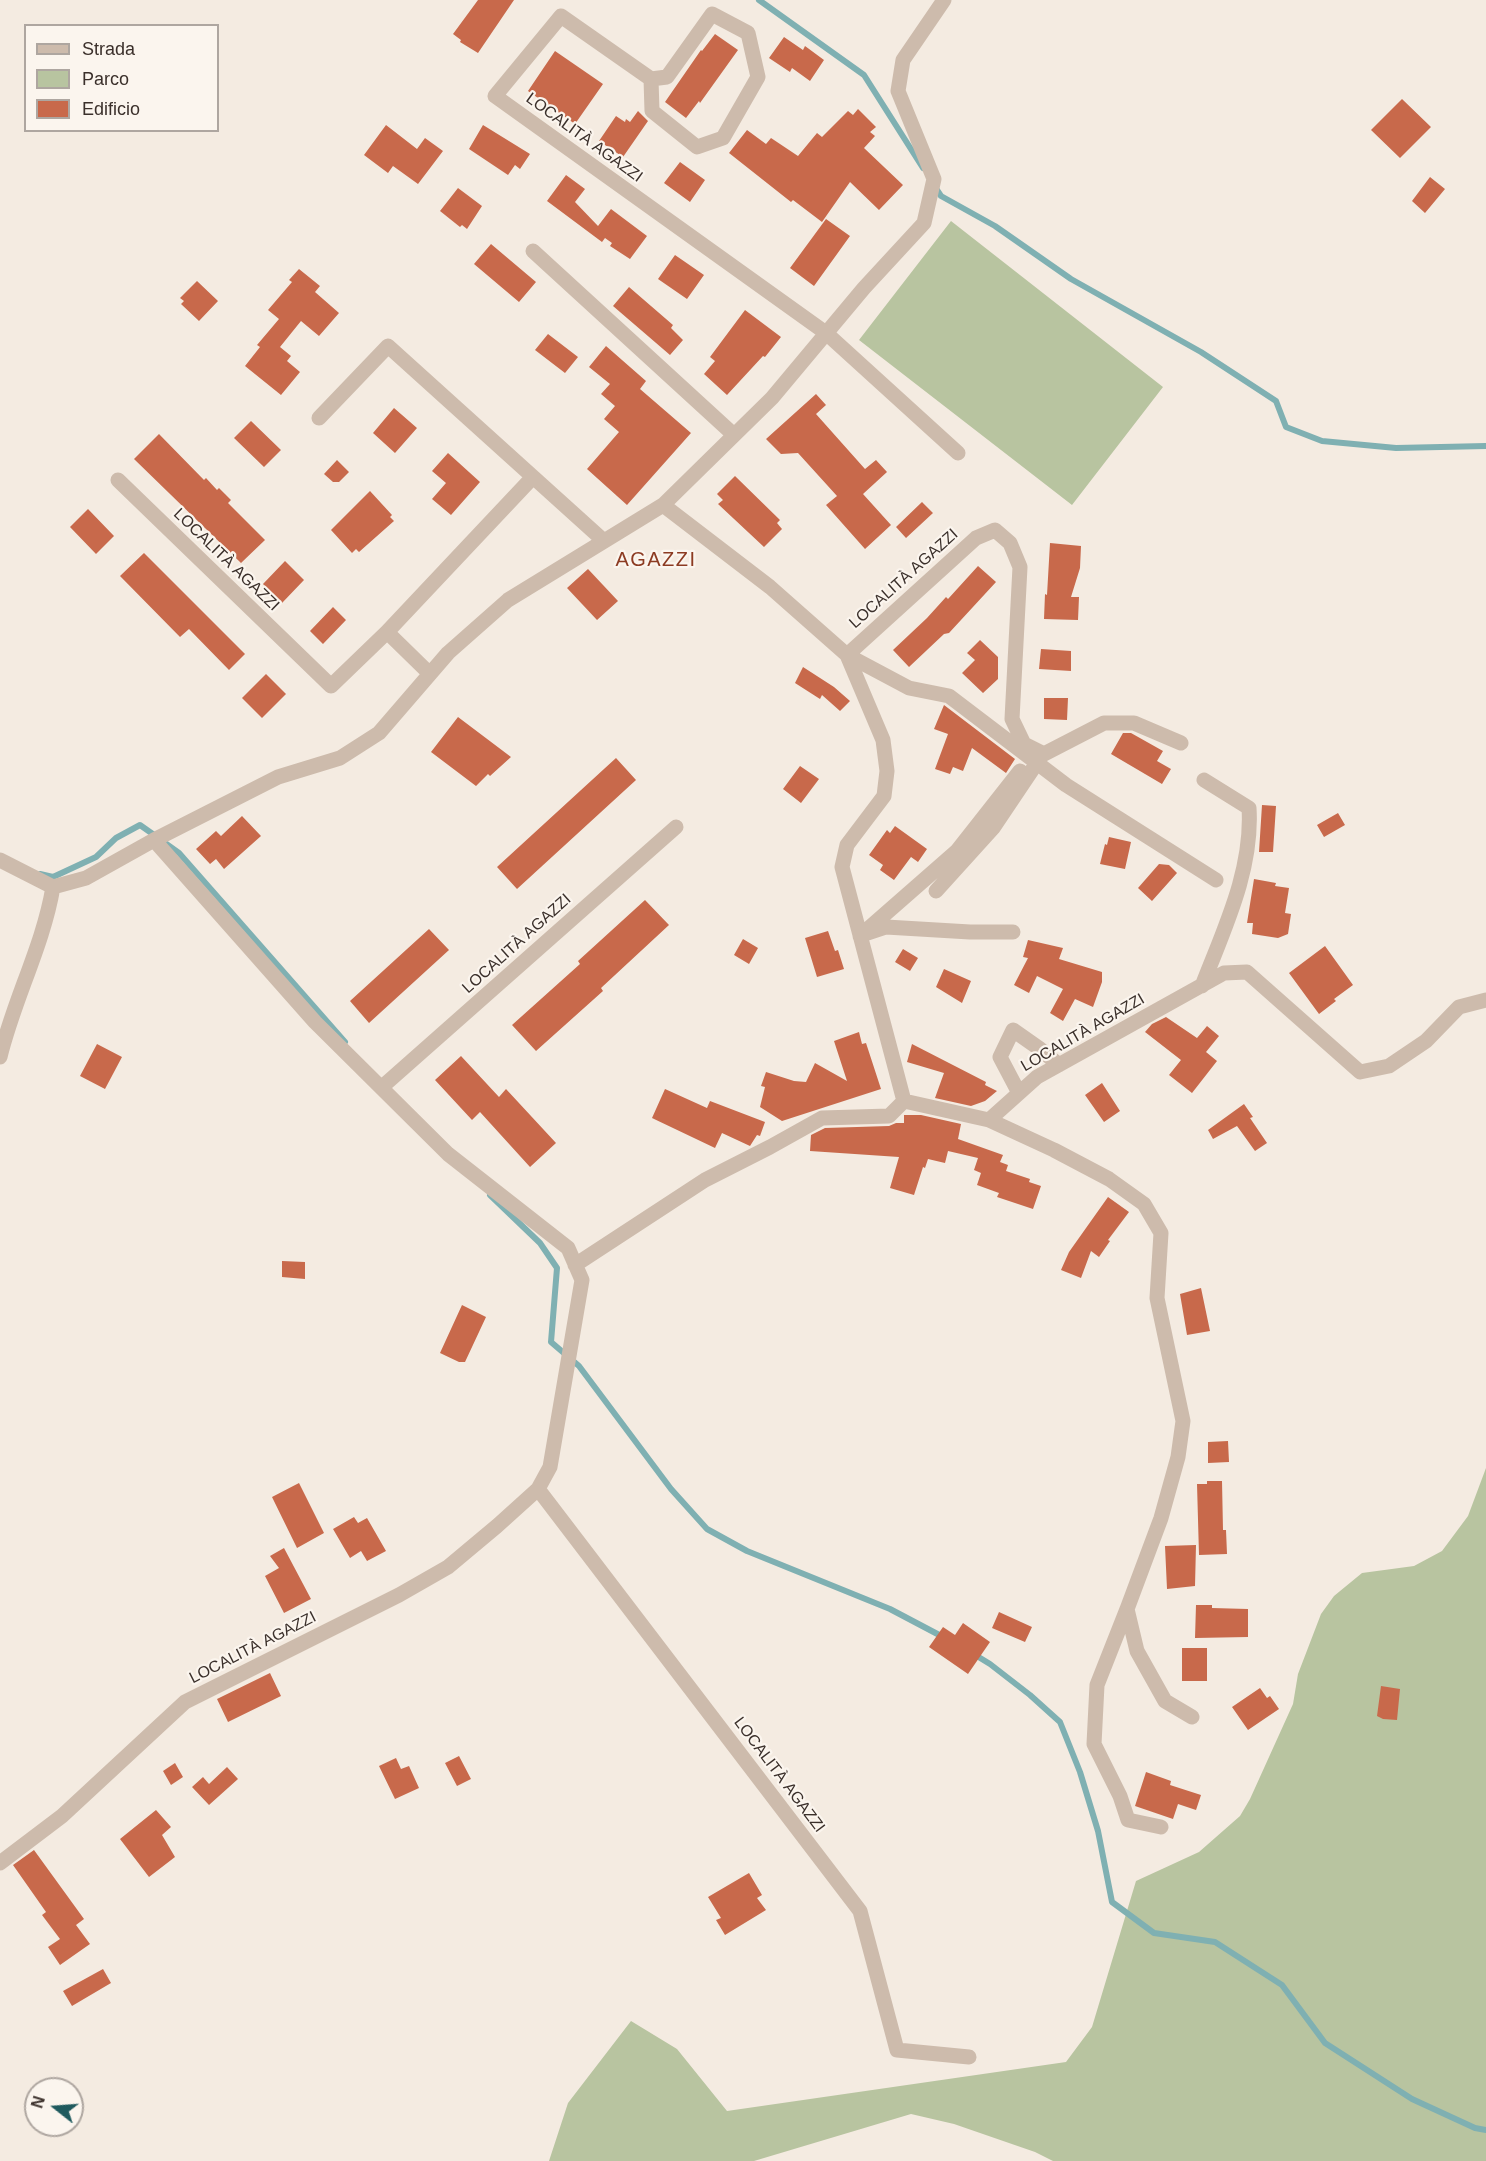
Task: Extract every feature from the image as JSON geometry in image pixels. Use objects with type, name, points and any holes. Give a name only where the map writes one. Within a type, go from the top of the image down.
[{"type":"street","points":[[0,860],[53,887],[86,878],[154,840],[278,777],[340,759],[379,733],[448,654],[508,600],[663,505],[772,398],[864,288],[924,223],[934,179],[898,91],[903,60],[944,0]]},
{"type":"street","points":[[712,14],[748,33],[758,77],[723,138],[697,147],[652,111],[651,79],[667,77],[712,14]]},
{"type":"street","name":"LOCALITÀ AGAZZI","points":[[651,79],[561,16],[495,96],[826,333]]},
{"type":"street","points":[[533,251],[734,435]]},
{"type":"street","points":[[826,333],[958,453]]},
{"type":"street","points":[[319,418],[388,346],[604,541]]},
{"type":"street","name":"LOCALITÀ AGAZZI","points":[[118,480],[331,686],[387,632],[533,477]]},
{"type":"street","name":"LOCALITÀ AGAZZI","points":[[663,505],[770,587],[847,655],[909,688],[949,696],[1066,784],[1216,880]]},
{"type":"street","name":"LOCALITÀ AGAZZI","points":[[847,655],[976,538],[995,530],[1010,543],[1020,567],[1012,719],[1024,744],[1044,754],[1104,723],[1134,723],[1181,742]]},
{"type":"street","points":[[387,632],[430,674]]},
{"type":"street","name":"LOCALITÀ AGAZZI","points":[[847,655],[883,740],[887,771],[884,796],[847,845],[842,867],[904,1101]]},
{"type":"street","points":[[936,891],[993,828],[1037,763]]},
{"type":"street","points":[[860,936],[957,851],[1020,771]]},
{"type":"street","points":[[1202,986],[1238,891],[1250,829],[1249,808],[1204,780]]},
{"type":"street","name":"LOCALITÀ AGAZZI","points":[[382,1088],[676,827]]},
{"type":"street","name":"LOCALITÀ AGAZZI","points":[[0,1863],[62,1816],[185,1702],[448,1567],[538,1489],[550,1467],[582,1280],[568,1248],[448,1154],[315,1022],[154,840]]},
{"type":"street","points":[[0,1058],[21,989],[48,917],[53,887]]},
{"type":"street","points":[[860,936],[886,927],[1013,932]]},
{"type":"street","name":"LOCALITÀ AGAZZI","points":[[989,1120],[1037,1077],[1224,974],[1247,972],[1360,1072],[1389,1066],[1426,1041],[1459,1007],[1486,1000]]},
{"type":"street","points":[[1019,1093],[999,1057],[1013,1030],[1059,1065]]},
{"type":"street","points":[[575,1265],[705,1180],[822,1118],[890,1116],[904,1101],[989,1120],[1109,1179],[1144,1204],[1161,1233],[1157,1298],[1182,1421],[1178,1457],[1161,1518],[1097,1685],[1094,1744],[1120,1796],[1128,1820],[1161,1827]]},
{"type":"street","name":"LOCALITÀ AGAZZI","points":[[538,1489],[860,1911],[897,2050],[969,2057]]},
{"type":"street","points":[[1127,1609],[1137,1651],[1165,1701],[1192,1717]]},
{"type":"green space","points":[[951,221],[1163,387],[1072,505],[859,340]]},
{"type":"green space","points":[[1486,1468],[1486,2161],[1053,2161],[1035,2152],[954,2124],[911,2114],[754,2161],[549,2161],[568,2103],[631,2021],[677,2049],[727,2111],[1066,2062],[1092,2027],[1136,1881],[1199,1852],[1240,1816],[1250,1799],[1293,1704],[1298,1674],[1321,1614],[1334,1596],[1362,1573],[1414,1566],[1442,1551],[1468,1516]]},
{"type":"building","points":[[478,0],[514,0],[478,53],[460,42],[461,40],[453,34]]},
{"type":"building","points":[[715,34],[738,50],[700,103],[699,101],[686,118],[665,102],[701,50]]},
{"type":"building","points":[[784,37],[803,50],[805,46],[824,60],[810,81],[792,68],[790,72],[769,58]]},
{"type":"building","points":[[555,51],[603,84],[575,124],[528,91]]},
{"type":"building","points":[[1402,99],[1431,127],[1400,158],[1371,130]]},
{"type":"building","points":[[858,109],[876,127],[870,132],[875,136],[864,148],[903,185],[879,210],[850,182],[822,222],[793,200],[791,202],[729,153],[747,130],[766,144],[771,138],[798,156],[817,133],[822,137],[848,111],[853,115]]},
{"type":"building","points":[[638,111],[648,121],[623,157],[599,141],[616,116],[625,122],[626,119],[630,122]]},
{"type":"building","points":[[386,125],[417,149],[425,138],[443,151],[418,184],[393,166],[388,173],[364,155]]},
{"type":"building","points":[[483,125],[530,154],[520,169],[515,165],[508,175],[469,149]]},
{"type":"building","points":[[680,162],[705,180],[690,202],[664,183]]},
{"type":"building","points":[[566,175],[585,189],[575,202],[598,226],[611,209],[647,236],[630,259],[610,246],[612,243],[605,238],[602,242],[547,201]]},
{"type":"building","points":[[1430,177],[1445,189],[1425,213],[1412,201]]},
{"type":"building","points":[[458,188],[482,206],[467,229],[462,225],[460,227],[440,211]]},
{"type":"building","points":[[826,219],[850,236],[814,286],[790,268]]},
{"type":"building","points":[[491,244],[536,282],[519,302],[474,264]]},
{"type":"building","points":[[675,255],[704,275],[687,299],[658,279]]},
{"type":"building","points":[[299,269],[320,286],[315,292],[339,313],[319,336],[301,321],[280,347],[291,356],[287,361],[300,372],[281,395],[245,366],[260,347],[257,345],[279,319],[268,310],[292,282],[289,280]]},
{"type":"building","points":[[197,281],[218,301],[199,321],[181,304],[184,301],[180,298]]},
{"type":"building","points":[[629,287],[673,325],[671,328],[683,340],[670,355],[613,306]]},
{"type":"building","points":[[745,310],[781,337],[765,357],[763,356],[727,395],[704,374],[715,361],[710,357]]},
{"type":"building","points":[[548,334],[578,357],[565,373],[535,350]]},
{"type":"building","points":[[606,346],[646,381],[640,389],[691,433],[627,505],[587,469],[619,432],[604,419],[615,406],[601,394],[610,384],[589,367]]},
{"type":"building","points":[[816,394],[826,405],[816,414],[865,469],[876,460],[887,472],[863,494],[891,525],[865,549],[826,505],[837,496],[798,453],[781,454],[766,439]]},
{"type":"building","points":[[394,408],[417,428],[395,453],[373,433]]},
{"type":"building","points":[[251,421],[281,450],[264,467],[234,438]]},
{"type":"building","points":[[159,434],[204,480],[206,478],[231,500],[228,503],[265,540],[241,563],[134,459]]},
{"type":"building","points":[[448,453],[480,482],[451,515],[432,499],[446,483],[432,471]]},
{"type":"building","points":[[337,460],[349,472],[339,482],[333,482],[324,474]]},
{"type":"building","points":[[735,476],[780,520],[777,523],[782,529],[764,547],[718,504],[723,500],[717,494]]},
{"type":"building","points":[[370,491],[392,515],[390,517],[394,521],[359,552],[356,549],[352,553],[331,530]]},
{"type":"building","points":[[922,502],[933,513],[906,538],[896,527]]},
{"type":"building","points":[[88,509],[114,536],[96,554],[70,527]]},
{"type":"building","points":[[1050,543],[1081,546],[1080,568],[1071,597],[1079,597],[1078,620],[1044,619]]},
{"type":"building","points":[[144,553],[245,654],[229,670],[189,629],[180,637],[120,576]]},
{"type":"building","points":[[285,561],[304,580],[282,603],[263,584]]},
{"type":"building","points":[[978,566],[996,582],[949,633],[944,634],[909,667],[893,650],[946,597],[948,599]]},
{"type":"building","points":[[588,569],[618,601],[597,620],[567,588]]},
{"type":"building","points":[[333,607],[346,620],[323,644],[310,631]]},
{"type":"building","points":[[980,640],[998,657],[998,679],[983,693],[962,673],[975,660],[967,653]]},
{"type":"building","points":[[1041,649],[1071,651],[1071,671],[1039,669]]},
{"type":"building","points":[[803,667],[834,687],[850,701],[840,711],[822,695],[820,699],[795,683]]},
{"type":"building","points":[[266,674],[286,694],[262,718],[242,698]]},
{"type":"building","points":[[1044,698],[1068,698],[1067,720],[1044,719]]},
{"type":"building","points":[[944,705],[1015,759],[1006,773],[972,748],[963,771],[953,767],[950,774],[935,769],[948,734],[934,729]]},
{"type":"building","points":[[458,717],[511,757],[476,786],[431,752]]},
{"type":"building","points":[[1123,733],[1131,733],[1163,751],[1157,761],[1171,769],[1162,784],[1111,754]]},
{"type":"building","points":[[616,758],[636,780],[517,889],[497,867]]},
{"type":"building","points":[[800,766],[819,779],[801,803],[783,789]]},
{"type":"building","points":[[1262,805],[1276,806],[1273,852],[1259,852]]},
{"type":"building","points":[[1338,813],[1345,825],[1324,837],[1317,825]]},
{"type":"building","points":[[242,816],[261,836],[224,869],[216,859],[210,864],[196,849],[216,831],[221,836]]},
{"type":"building","points":[[895,826],[927,849],[918,862],[911,857],[894,880],[880,870],[883,865],[869,855],[887,830],[890,833]]},
{"type":"building","points":[[1109,837],[1131,842],[1125,869],[1100,864]]},
{"type":"building","points":[[1159,864],[1169,865],[1177,873],[1152,901],[1138,888]]},
{"type":"building","points":[[1254,879],[1289,888],[1285,913],[1291,914],[1288,934],[1278,938],[1252,934],[1253,923],[1247,923]]},
{"type":"building","points":[[645,900],[669,925],[601,988],[603,991],[536,1051],[512,1025],[580,964],[578,961]]},
{"type":"building","points":[[429,929],[449,950],[369,1023],[350,1001]]},
{"type":"building","points":[[828,931],[835,951],[838,950],[844,969],[817,977],[805,938]]},
{"type":"building","points":[[743,939],[758,948],[749,964],[734,955]]},
{"type":"building","points":[[1028,940],[1063,948],[1059,959],[1102,972],[1102,982],[1093,1007],[1075,999],[1063,1021],[1050,1013],[1063,989],[1037,976],[1029,993],[1014,985],[1028,958],[1023,957]]},
{"type":"building","points":[[1325,946],[1353,985],[1319,1014],[1289,973]]},
{"type":"building","points":[[903,949],[918,958],[910,971],[895,962]]},
{"type":"building","points":[[944,969],[971,981],[962,1003],[936,987]]},
{"type":"building","points":[[1166,1017],[1197,1038],[1207,1026],[1219,1036],[1206,1052],[1217,1061],[1192,1093],[1169,1075],[1181,1060],[1145,1032],[1152,1024]]},
{"type":"building","points":[[859,1032],[862,1044],[866,1043],[881,1089],[782,1121],[760,1107],[765,1087],[761,1086],[766,1072],[794,1081],[806,1082],[815,1063],[847,1081],[834,1041]]},
{"type":"building","points":[[97,1044],[122,1057],[105,1089],[80,1076]]},
{"type":"building","points":[[912,1044],[986,1082],[985,1085],[997,1091],[985,1101],[971,1106],[935,1098],[944,1073],[907,1062]]},
{"type":"building","points":[[461,1056],[499,1097],[506,1089],[556,1143],[530,1167],[480,1112],[472,1120],[435,1080]]},
{"type":"building","points":[[1102,1083],[1120,1111],[1104,1122],[1085,1095]]},
{"type":"building","points":[[665,1089],[707,1108],[710,1101],[765,1122],[760,1136],[757,1135],[750,1146],[722,1133],[715,1148],[652,1118]]},
{"type":"building","points":[[1244,1104],[1253,1117],[1250,1118],[1267,1143],[1255,1151],[1237,1126],[1213,1139],[1208,1130]]},
{"type":"building","points":[[904,1115],[921,1115],[961,1124],[958,1139],[1003,1155],[1000,1162],[1008,1165],[1006,1171],[1030,1179],[1029,1182],[1041,1186],[1033,1209],[997,1197],[999,1193],[977,1185],[981,1173],[974,1170],[978,1158],[948,1151],[945,1163],[928,1159],[914,1195],[890,1188],[899,1157],[810,1151],[811,1135],[825,1128],[889,1126],[904,1123]]},
{"type":"building","points":[[1108,1197],[1129,1212],[1108,1240],[1110,1241],[1099,1257],[1091,1251],[1081,1278],[1061,1270],[1069,1252]]},
{"type":"building","points":[[282,1261],[305,1262],[305,1279],[282,1277]]},
{"type":"building","points":[[1201,1288],[1210,1331],[1187,1335],[1180,1294]]},
{"type":"building","points":[[462,1305],[486,1317],[465,1362],[459,1362],[440,1353]]},
{"type":"building","points":[[1228,1441],[1229,1462],[1208,1463],[1208,1442]]},
{"type":"building","points":[[1207,1481],[1222,1481],[1223,1530],[1226,1530],[1227,1554],[1199,1555],[1197,1484],[1207,1484]]},
{"type":"building","points":[[299,1483],[324,1533],[297,1548],[272,1497]]},
{"type":"building","points":[[354,1517],[358,1523],[367,1518],[386,1551],[367,1561],[361,1551],[350,1558],[333,1529]]},
{"type":"building","points":[[1196,1545],[1195,1586],[1167,1589],[1165,1546]]},
{"type":"building","points":[[284,1548],[311,1599],[284,1613],[265,1576],[279,1568],[270,1556]]},
{"type":"building","points":[[1196,1605],[1248,1609],[1248,1637],[1195,1638]]},
{"type":"building","points":[[999,1612],[1032,1627],[1025,1642],[992,1628]]},
{"type":"building","points":[[963,1623],[990,1642],[968,1674],[929,1647],[943,1627],[955,1635]]},
{"type":"building","points":[[1182,1648],[1207,1648],[1207,1681],[1182,1681]]},
{"type":"building","points":[[270,1673],[281,1696],[228,1722],[217,1699]]},
{"type":"building","points":[[1381,1686],[1400,1689],[1397,1720],[1377,1716]]},
{"type":"building","points":[[1260,1688],[1267,1698],[1270,1696],[1279,1709],[1248,1730],[1232,1707]]},
{"type":"building","points":[[459,1756],[471,1779],[457,1786],[445,1763]]},
{"type":"building","points":[[396,1758],[401,1769],[409,1766],[419,1788],[395,1799],[379,1766]]},
{"type":"building","points":[[175,1763],[183,1777],[171,1785],[163,1771]]},
{"type":"building","points":[[227,1767],[238,1779],[209,1805],[192,1787],[203,1777],[209,1784]]},
{"type":"building","points":[[1146,1772],[1171,1781],[1170,1785],[1201,1795],[1196,1810],[1178,1804],[1173,1819],[1135,1806]]},
{"type":"building","points":[[156,1810],[171,1827],[162,1835],[175,1857],[149,1877],[120,1839]]},
{"type":"building","points":[[34,1850],[84,1919],[76,1925],[90,1944],[60,1965],[48,1947],[60,1939],[42,1915],[46,1912],[13,1865]]},
{"type":"building","points":[[749,1873],[762,1895],[757,1898],[766,1910],[725,1935],[716,1920],[721,1918],[708,1897]]},
{"type":"building","points":[[103,1969],[111,1983],[72,2006],[63,1991]]},
{"type":"waterway","points":[[759,0],[864,75],[923,168]]},
{"type":"waterway","points":[[935,187],[941,196],[995,226],[1071,279],[1201,352],[1276,401],[1286,427],[1322,441],[1396,448],[1486,446]]},
{"type":"waterway","points":[[40,874],[53,877],[96,857],[116,838],[140,825],[157,837]]},
{"type":"waterway","points":[[165,843],[179,853],[345,1042]]},
{"type":"waterway","points":[[490,1195],[540,1243],[557,1268],[551,1342],[579,1366],[671,1489],[707,1529],[747,1551],[890,1609],[945,1638]]},
{"type":"waterway","points":[[972,1653],[1030,1695],[1060,1722],[1080,1772],[1098,1831],[1112,1902],[1154,1933],[1215,1942],[1282,1985],[1325,2043],[1412,2099],[1475,2128],[1486,2130]]},
{"type":"district","name":"AGAZZI","points":[[656,560]]}]
